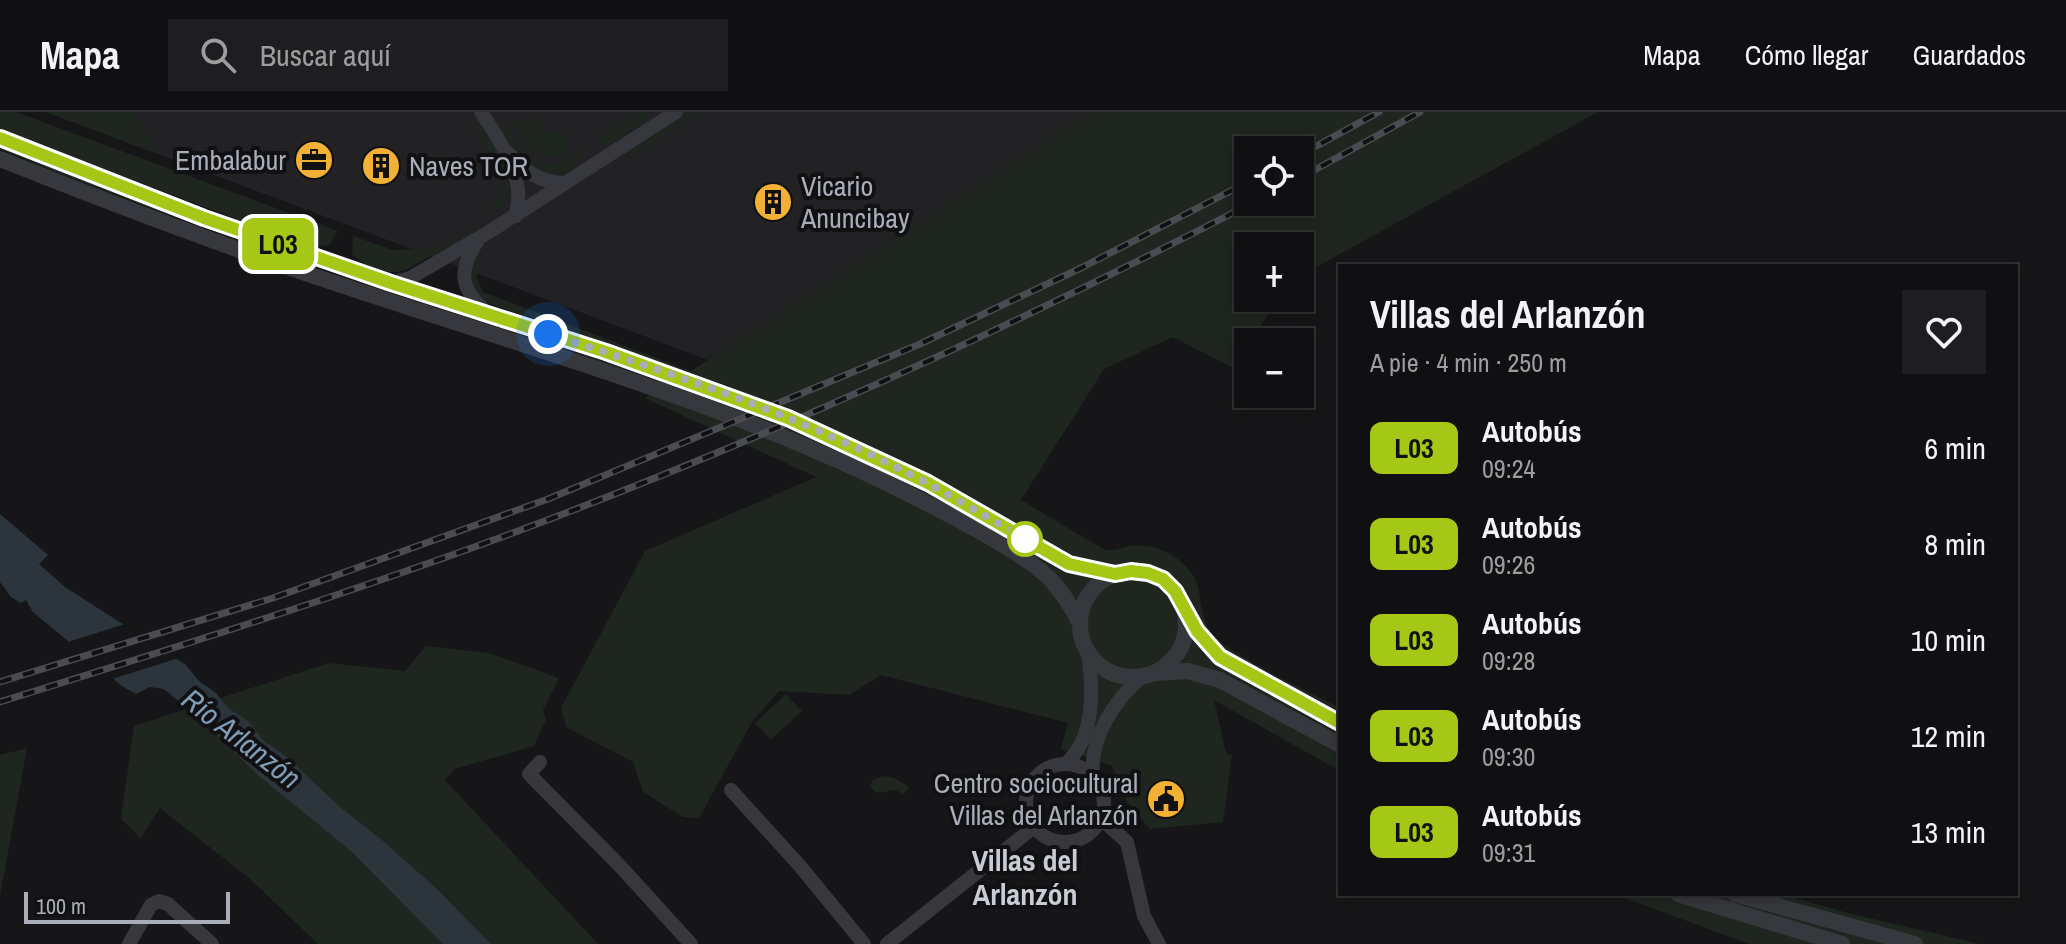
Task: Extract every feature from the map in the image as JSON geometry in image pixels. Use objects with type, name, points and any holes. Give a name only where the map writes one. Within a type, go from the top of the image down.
[{"type":"street","points":[[481,112],[505,150],[518,190],[516,216]]},
{"type":"street","points":[[391,283],[410,278],[516,216],[676,112]]},
{"type":"street","points":[[0,138],[204,218],[391,283],[606,352],[788,418],[928,483],[1069,564],[1115,574]]},
{"type":"street","points":[[505,150],[534,177],[547,183],[566,183]]},
{"type":"street","points":[[0,159],[201,236],[620,378],[830,456],[951,516],[1043,573],[1066,597],[1080,624],[1093,685],[1090,707],[1077,751],[1065,764],[1042,771],[1028,790],[1027,814],[1034,827],[1051,840],[1074,841],[1095,829],[1101,819],[1104,796],[1093,776],[1085,769],[1065,764]]},
{"type":"street","points":[[480,237],[467,257],[464,278],[474,301],[489,315]]},
{"type":"street","points":[[1080,624],[1082,608],[1100,582],[1115,574],[1131,571],[1148,573],[1163,579],[1175,591],[1197,631],[1220,657],[1338,722]]},
{"type":"street","points":[[1093,776],[1092,765],[1112,708],[1179,652],[1187,621],[1183,605]]},
{"type":"street","points":[[1088,652],[1098,664],[1126,676],[1188,671],[1220,680],[1338,744]]},
{"type":"street","points":[[540,762],[529,774],[621,867],[691,944]]},
{"type":"street","points":[[731,798],[800,866],[864,944]]},
{"type":"street","points":[[1101,819],[1127,842],[1144,916],[1159,944]]},
{"type":"street","points":[[887,944],[1034,827]]},
{"type":"street","points":[[1685,896],[1842,944]]},
{"type":"street","points":[[1742,896],[1915,944]]},
{"type":"street","points":[[129,944],[151,905],[159,901],[168,904],[212,944]]},
{"type":"shaded area","points":[[0,112],[16,112],[338,231],[329,245],[311,247],[0,130]]},
{"type":"shaded area","points":[[46,112],[1090,112],[708,360]]},
{"type":"shaded area","points":[[46,112],[132,112],[151,142],[152,152]]},
{"type":"shaded area","points":[[636,112],[650,112],[649,118],[606,146],[595,138]]},
{"type":"shaded area","points":[[689,112],[701,112],[629,158],[628,152]]},
{"type":"shaded area","points":[[1090,112],[1598,112],[1314,268],[1314,232],[1234,232],[1234,312],[1270,312],[1259,328],[1234,328],[1233,368],[1173,337],[1104,369],[1021,500],[1105,550],[1139,545],[1171,554],[1194,577],[1206,623],[1221,642],[1253,663],[1338,707],[1338,770],[1214,700],[1226,753],[1232,755],[1223,822],[1150,829],[1128,803],[1112,766],[1061,749],[1068,723],[881,675],[849,695],[779,691],[753,720],[699,818],[683,817],[643,792],[633,762],[566,727],[561,708],[645,551],[816,477],[645,398],[667,384],[370,284],[670,383],[688,372],[479,300],[474,292],[469,266],[479,249],[477,278],[483,292],[691,371]]},
{"type":"shaded area","points":[[542,117],[543,120],[538,123],[545,134],[561,132],[571,146],[555,157],[532,152],[513,120]]},
{"type":"shaded area","points":[[506,122],[528,158],[555,164],[578,150],[581,158],[564,172],[541,172],[518,152],[501,125]]},
{"type":"shaded area","points":[[480,124],[501,158],[508,181],[503,204],[493,216],[488,208],[497,202],[503,173],[474,127]]},
{"type":"shaded area","points":[[0,147],[325,269],[82,182]]},
{"type":"shaded area","points":[[476,227],[478,229],[406,270],[377,270],[352,254],[353,236],[393,250],[440,247]]},
{"type":"shaded area","points":[[426,646],[489,653],[559,678],[543,710],[546,720],[534,746],[454,769],[445,780],[598,944],[318,944],[250,879],[160,808],[141,838],[121,819],[134,726],[329,663],[405,671]]},
{"type":"shaded area","points":[[786,694],[802,711],[771,739],[755,723]]},
{"type":"shaded area","points":[[27,748],[0,896],[0,755]]},
{"type":"shaded area","points":[[883,776],[894,778],[908,789],[904,794],[895,790],[877,793],[870,787],[872,781]]},
{"type":"shaded area","points":[[1619,896],[1787,896],[1980,944],[1749,944]]},
{"type":"water","name":"Río Arlanzón","points":[[0,514],[48,555],[39,564],[65,587],[185,664],[228,708],[248,721],[264,741],[288,758],[340,807],[436,888],[491,944],[443,944],[351,851],[258,775],[164,689],[150,687],[136,694],[122,686],[33,612],[26,600],[21,603],[11,597],[0,582]]},
{"type":"pier","points":[[128,623],[182,657],[109,680],[65,643]]},
{"type":"railway","points":[[1314,147],[1379,112]]},
{"type":"railway","points":[[1314,170],[1420,112]]},
{"type":"railway","points":[[0,682],[273,598],[548,499],[920,344],[1081,268],[1234,189]]},
{"type":"railway","points":[[0,702],[320,600],[605,498],[887,380],[1234,212]]},
{"type":"bus line","name":"L03","points":[[0,138],[204,218],[391,283],[606,352],[788,418],[928,483],[1069,564],[1115,574],[1131,571],[1148,573],[1163,579],[1175,591],[1197,631],[1220,657],[1338,722]]},
{"type":"place","name":"Embalabur","points":[[314,160]]},
{"type":"place","name":"Naves TOR","points":[[381,166]]},
{"type":"place","name":"Vicario Anuncibay","points":[[773,202]]},
{"type":"place","name":"Centro sociocultural Villas del Arlanzón","points":[[1166,799]]},
{"type":"district","name":"Villas del Arlanzón","points":[[1025,878]]},
{"type":"route","points":[[548,334],[731,397],[831,436],[928,483],[1025,539]]}]
